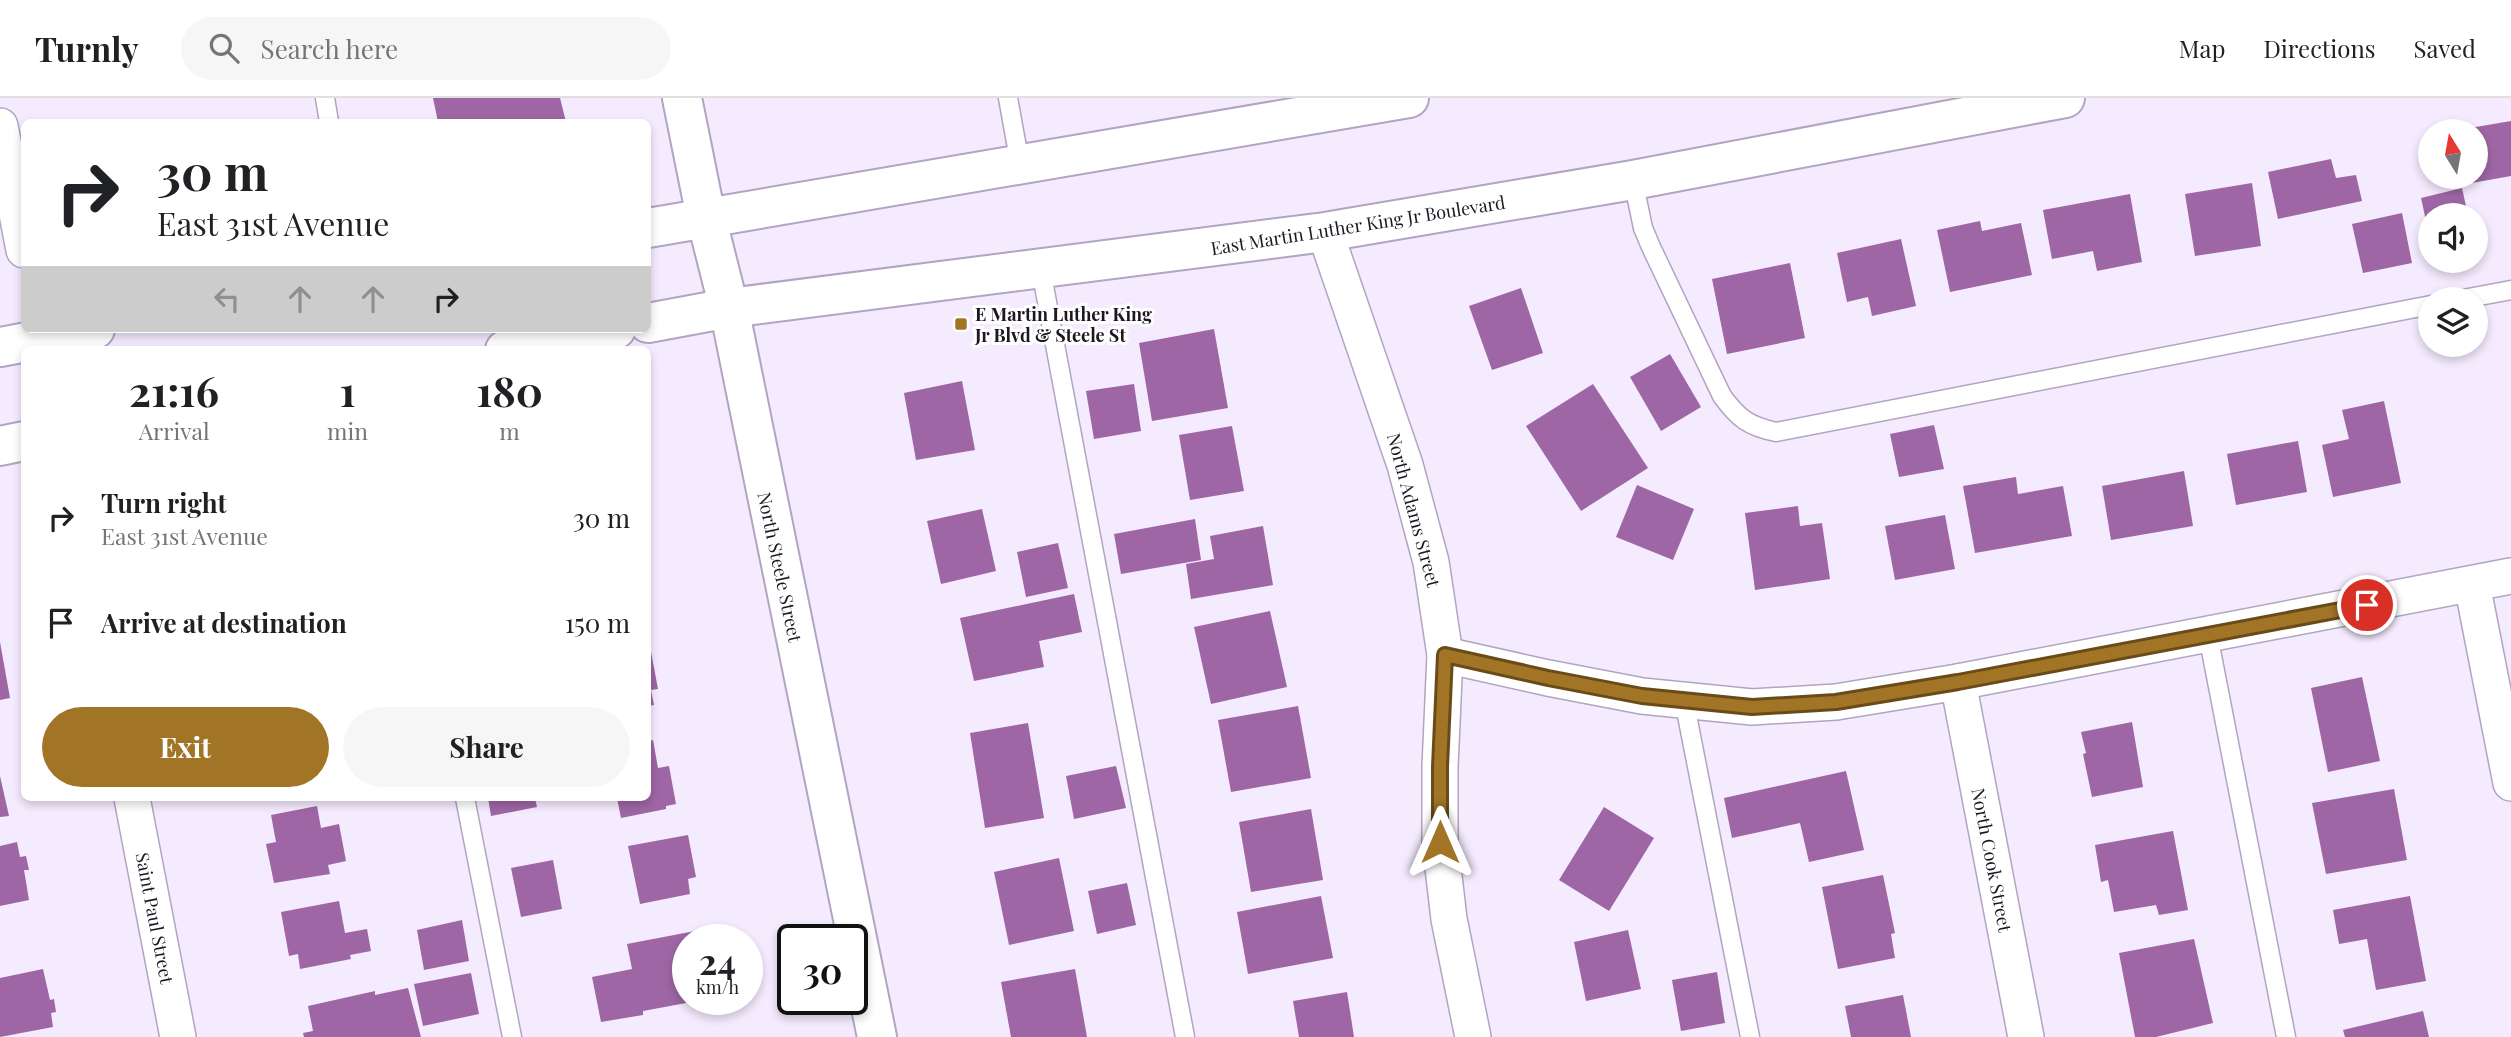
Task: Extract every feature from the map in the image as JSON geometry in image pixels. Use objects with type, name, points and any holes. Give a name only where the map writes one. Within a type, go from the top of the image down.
[{"type":"main road","name":"North Steele Street","points":[[682,98],[706,217],[729,308],[877,1037]]},
{"type":"main road","points":[[651,227],[1020,164],[1351,103],[1409,98]]},
{"type":"main road","name":"East Martin Luther King Jr Boulevard","points":[[651,322],[729,308],[1325,232],[1633,180],[2064,98]]},
{"type":"main road","points":[[0,347],[74,333]]},
{"type":"main road","points":[[526,346],[595,333]]},
{"type":"main road","points":[[0,446],[21,442]]},
{"type":"street","points":[[0,126],[21,234]]},
{"type":"street","name":"North Adams Street","points":[[1325,232],[1405,465],[1432,562],[1445,655],[1440,842],[1449,919],[1473,1037]]},
{"type":"street","points":[[1445,655],[1642,696],[1752,707],[1836,702],[1958,682],[2511,576]]},
{"type":"street","points":[[2472,584],[2511,783]]},
{"type":"street","name":"North Cook Street","points":[[1958,682],[2026,1037]]},
{"type":"street","name":"Saint Paul Street","points":[[133,801],[178,1037]]},
{"type":"lane","points":[[325,98],[328,119]]},
{"type":"lane","points":[[1009,98],[1020,164]]},
{"type":"lane","points":[[1633,180],[1643,228],[1722,396],[1737,416],[1758,429],[1776,432],[2418,309]]},
{"type":"lane","points":[[1041,270],[1185,1037]]},
{"type":"lane","points":[[2488,294],[2511,290]]},
{"type":"lane","points":[[2208,635],[2286,1037]]},
{"type":"lane","points":[[1684,700],[1750,1037]]},
{"type":"lane","points":[[466,801],[512,1037]]},
{"type":"building","points":[[433,98],[560,98],[565,119],[437,119]]},
{"type":"building","points":[[2511,121],[2511,176],[2488,180],[2488,125]]},
{"type":"building","points":[[2331,159],[2336,178],[2356,175],[2362,201],[2278,219],[2268,172]]},
{"type":"building","points":[[2252,183],[2261,246],[2195,256],[2185,194]]},
{"type":"building","points":[[2462,189],[2465,203],[2422,203],[2421,198]]},
{"type":"building","points":[[2130,194],[2142,262],[2097,271],[2093,251],[2052,259],[2043,210]]},
{"type":"building","points":[[2402,213],[2412,263],[2363,273],[2352,224]]},
{"type":"building","points":[[1980,221],[1982,231],[2021,223],[2032,275],[1950,292],[1937,230]]},
{"type":"building","points":[[1901,239],[1916,306],[1872,316],[1868,297],[1847,302],[1837,253]]},
{"type":"building","points":[[1790,263],[1805,338],[1727,354],[1712,279]]},
{"type":"building","points":[[1521,288],[1543,353],[1492,370],[1469,306]]},
{"type":"building","points":[[1214,329],[1228,408],[1152,421],[1139,343]]},
{"type":"building","points":[[1670,354],[1701,407],[1661,431],[1630,377]]},
{"type":"building","points":[[962,381],[975,450],[916,460],[904,393]]},
{"type":"building","points":[[1134,384],[1141,431],[1094,439],[1086,391]]},
{"type":"building","points":[[1593,384],[1648,468],[1581,511],[1526,426]]},
{"type":"building","points":[[2384,401],[2401,483],[2333,497],[2322,445],[2349,439],[2342,410]]},
{"type":"building","points":[[1934,425],[1944,469],[1899,477],[1890,434]]},
{"type":"building","points":[[1232,426],[1244,491],[1190,500],[1179,435]]},
{"type":"building","points":[[2298,441],[2307,492],[2236,505],[2227,454]]},
{"type":"building","points":[[2184,471],[2193,526],[2111,540],[2102,486]]},
{"type":"building","points":[[2016,477],[2018,494],[2063,486],[2072,536],[1975,553],[1963,486]]},
{"type":"building","points":[[1637,485],[1694,509],[1673,560],[1616,537]]},
{"type":"building","points":[[1798,506],[1800,526],[1822,523],[1830,579],[1755,590],[1745,513]]},
{"type":"building","points":[[982,509],[996,571],[941,584],[927,521]]},
{"type":"building","points":[[1945,515],[1955,569],[1895,580],[1885,526]]},
{"type":"building","points":[[1195,519],[1201,560],[1121,574],[1114,534]]},
{"type":"building","points":[[1263,526],[1273,585],[1191,599],[1186,564],[1214,559],[1210,536]]},
{"type":"building","points":[[1058,543],[1068,588],[1026,597],[1017,552]]},
{"type":"building","points":[[1074,594],[1082,632],[1039,641],[1044,667],[974,681],[960,618]]},
{"type":"building","points":[[1270,611],[1287,687],[1211,704],[1194,627]]},
{"type":"building","points":[[0,642],[10,698],[0,700]]},
{"type":"building","points":[[651,651],[658,689],[651,690]]},
{"type":"building","points":[[2362,677],[2380,761],[2328,772],[2311,688]]},
{"type":"building","points":[[1298,706],[1311,778],[1231,792],[1218,720]]},
{"type":"building","points":[[2132,722],[2143,787],[2092,797],[2081,732]]},
{"type":"building","points":[[1028,723],[1044,818],[985,828],[970,733]]},
{"type":"building","points":[[651,740],[658,768],[669,766],[676,804],[666,806],[666,809],[621,818],[618,801],[651,801]]},
{"type":"building","points":[[1116,766],[1126,808],[1074,819],[1066,776]]},
{"type":"building","points":[[1846,771],[1864,850],[1809,862],[1800,823],[1732,838],[1724,798]]},
{"type":"building","points":[[0,776],[9,816],[0,817]]},
{"type":"building","points":[[2394,789],[2407,860],[2326,874],[2312,803]]},
{"type":"building","points":[[488,801],[536,801],[537,807],[491,816]]},
{"type":"building","points":[[317,806],[321,828],[339,824],[346,861],[328,865],[330,874],[274,883],[266,844],[276,842],[271,815]]},
{"type":"building","points":[[1604,807],[1654,838],[1609,911],[1559,880]]},
{"type":"building","points":[[1311,809],[1323,880],[1251,892],[1239,822]]},
{"type":"building","points":[[2173,831],[2188,910],[2159,915],[2156,905],[2114,912],[2108,880],[2101,882],[2095,845]]},
{"type":"building","points":[[688,835],[696,877],[688,879],[690,894],[640,904],[628,846]]},
{"type":"building","points":[[17,842],[20,857],[26,856],[29,870],[24,870],[29,900],[0,906],[0,846]]},
{"type":"building","points":[[1059,858],[1074,931],[1009,945],[994,872]]},
{"type":"building","points":[[553,860],[562,909],[521,917],[511,868]]},
{"type":"building","points":[[1883,875],[1895,933],[1891,934],[1895,958],[1838,969],[1822,887]]},
{"type":"building","points":[[1127,883],[1136,925],[1097,934],[1088,891]]},
{"type":"building","points":[[1321,896],[1333,958],[1248,974],[1237,912]]},
{"type":"building","points":[[2410,896],[2426,981],[2376,990],[2367,939],[2339,944],[2333,910]]},
{"type":"building","points":[[339,901],[345,933],[367,929],[371,951],[350,955],[351,959],[300,969],[298,954],[289,956],[281,912]]},
{"type":"building","points":[[462,920],[469,961],[424,970],[417,930]]},
{"type":"building","points":[[1628,930],[1641,989],[1586,1001],[1574,942]]},
{"type":"building","points":[[672,935],[672,1006],[643,1011],[643,1015],[601,1022],[592,977],[632,969],[627,944]]},
{"type":"building","points":[[2194,939],[2213,1023],[2156,1037],[2135,1037],[2119,953]]},
{"type":"building","points":[[43,969],[50,1000],[54,999],[56,1012],[51,1013],[53,1027],[0,1037],[0,978]]},
{"type":"building","points":[[1075,969],[1087,1037],[1011,1037],[1001,982]]},
{"type":"building","points":[[1717,972],[1725,1023],[1681,1031],[1672,980]]},
{"type":"building","points":[[471,973],[479,1014],[423,1026],[414,984]]},
{"type":"building","points":[[408,988],[421,1037],[304,1037],[303,1033],[313,1031],[308,1006],[375,991],[375,995]]},
{"type":"building","points":[[1347,992],[1354,1037],[1299,1037],[1293,1001]]},
{"type":"building","points":[[1903,995],[1911,1037],[1851,1037],[1845,1006]]},
{"type":"building","points":[[2423,1011],[2429,1037],[2345,1037],[2343,1030]]},
{"type":"place","name":"E Martin Luther King Jr Blvd & Steele St","points":[[961,324]]},
{"type":"route","points":[[1440,842],[1445,655],[1642,696],[1752,707],[1836,702],[1958,682],[2367,605]]}]
